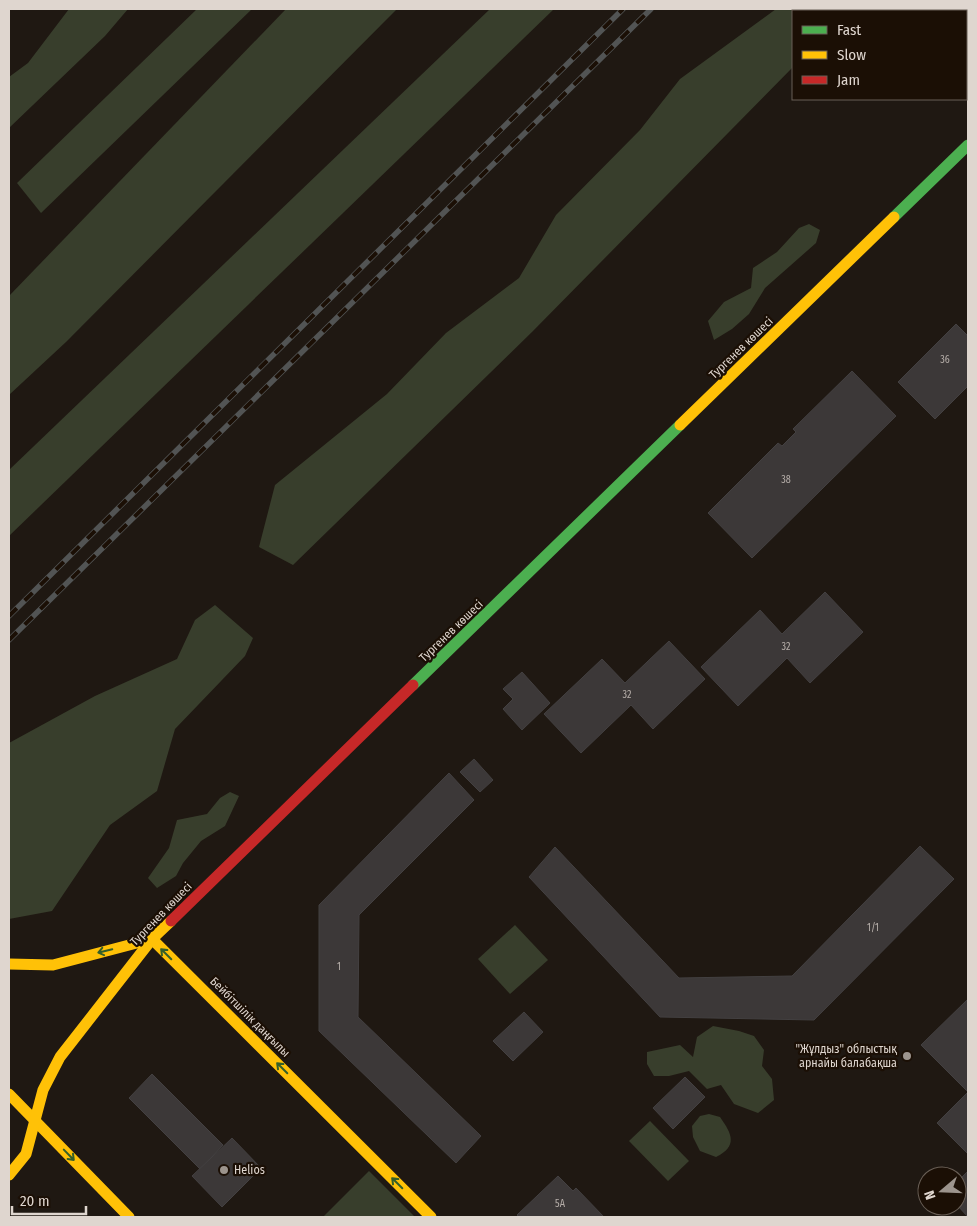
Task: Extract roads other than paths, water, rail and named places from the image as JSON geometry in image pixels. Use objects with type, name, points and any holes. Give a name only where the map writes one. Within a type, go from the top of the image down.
[{"type":"main road","name":"Тургенев көшесі","points":[[9,1175],[26,1154],[32,1138],[43,1090],[60,1057],[152,939],[968,145]]},
{"type":"main road","points":[[9,964],[53,965],[152,939]]},
{"type":"main road","name":"Бейбітшілік даңғылы","points":[[152,939],[431,1217]]},
{"type":"main road","points":[[9,1094],[129,1217]]},
{"type":"railway","points":[[9,616],[623,9]]},
{"type":"railway","points":[[9,640],[651,9]]},
{"type":"place","name":"\"Жұлдыз\" облыстық арнайы балабақша","points":[[907,1056]]},
{"type":"place","name":"Helios","points":[[224,1170]]}]
